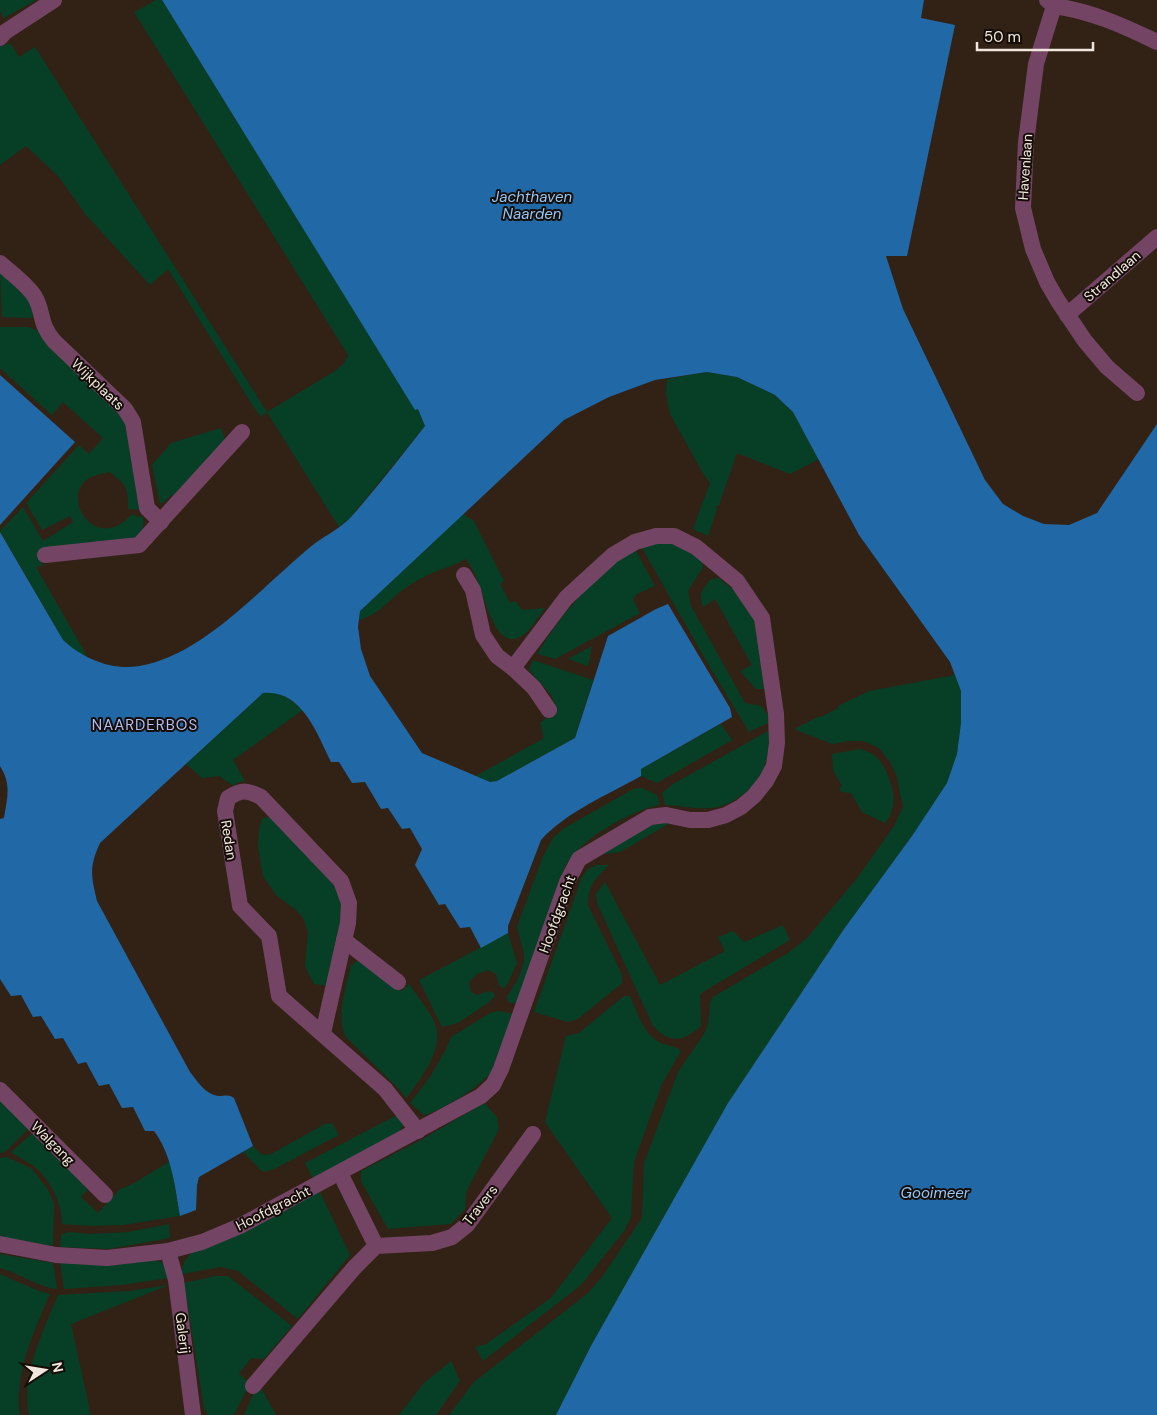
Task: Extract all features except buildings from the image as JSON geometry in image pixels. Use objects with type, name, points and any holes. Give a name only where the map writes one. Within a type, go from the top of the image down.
[{"type":"street","points":[[0,38],[5,32],[54,0]]},
{"type":"street","points":[[1050,3],[1087,12],[1157,42]]},
{"type":"street","name":"Havenlaan","points":[[1050,3],[1036,64],[1026,142],[1023,208],[1033,249],[1047,282],[1067,315],[1085,341],[1107,367],[1137,393]]},
{"type":"street","name":"Strandlaan","points":[[1067,315],[1157,237]]},
{"type":"street","name":"Wijkplaats","points":[[0,263],[31,291],[36,298],[46,332],[125,409],[133,422],[147,508],[161,522]]},
{"type":"street","points":[[45,555],[139,545],[242,432]]},
{"type":"street","name":"Hoofdgracht","points":[[0,1244],[56,1255],[107,1258],[168,1251],[202,1242],[240,1226],[340,1174],[481,1096],[493,1085],[504,1061],[567,882],[579,858],[650,817],[666,815],[690,820],[708,820],[726,815],[741,807],[754,796],[766,781],[774,766],[777,744],[776,714],[762,618],[737,581],[696,547],[674,536],[656,536],[635,542],[613,555],[566,598],[513,668]]},
{"type":"street","points":[[464,575],[473,590],[483,635],[497,656],[534,688],[549,710]]},
{"type":"street","name":"Redan","points":[[322,1033],[348,923],[349,903],[341,882],[336,875],[261,797],[249,791],[237,792],[228,798],[225,810],[240,906],[269,936],[279,996],[385,1089],[418,1131]]},
{"type":"street","points":[[344,940],[398,982]]},
{"type":"street","name":"Walgang","points":[[0,1090],[105,1195]]},
{"type":"street","name":"Travers","points":[[376,1246],[432,1243],[452,1237],[467,1225],[533,1134]]},
{"type":"street","points":[[253,1386],[354,1268],[376,1246],[340,1174]]},
{"type":"street","name":"Galerij","points":[[168,1251],[176,1280],[193,1415]]},
{"type":"green space","points":[[0,0],[36,0],[4,18],[0,11]]},
{"type":"green space","points":[[156,0],[162,0],[415,409],[418,409],[425,426],[349,519],[339,527],[267,412],[335,371],[344,363],[348,355],[134,12]]},
{"type":"green space","points":[[10,43],[19,57],[35,47],[267,412],[261,417],[253,406],[168,269],[150,285],[86,215],[59,177],[26,146],[0,165],[0,47]]},
{"type":"green space","points":[[0,272],[30,301],[33,316],[31,318],[2,317]]},
{"type":"green space","points":[[0,327],[29,327],[38,331],[126,417],[142,510],[128,509],[127,491],[123,484],[110,472],[94,476],[85,481],[79,490],[78,500],[81,511],[87,520],[95,526],[106,529],[118,525],[131,515],[143,517],[144,524],[142,530],[133,539],[40,551],[42,566],[36,567],[87,656],[74,650],[63,640],[0,531],[23,507],[43,541],[73,522],[70,516],[42,530],[26,503],[79,445],[89,454],[103,438],[63,402],[52,415],[0,368]]},
{"type":"green space","points":[[707,372],[737,377],[775,395],[793,412],[819,459],[790,474],[737,453],[719,505],[716,507],[708,536],[693,529],[710,483],[670,414],[666,394],[667,379]]},
{"type":"green space","points":[[221,428],[225,439],[174,498],[171,495],[163,503],[160,503],[152,465],[171,443]]},
{"type":"green space","points":[[463,514],[474,521],[504,581],[500,584],[510,603],[515,601],[522,610],[545,608],[527,632],[520,637],[511,639],[504,636],[498,629],[492,620],[476,576],[466,559],[420,579],[402,590],[376,612],[359,620],[360,611]]},
{"type":"green space","points":[[667,543],[683,547],[702,560],[703,567],[688,591],[691,606],[745,703],[761,706],[769,716],[770,722],[749,732],[642,548],[654,544]]},
{"type":"green space","points":[[635,549],[655,586],[637,594],[633,599],[640,613],[555,659],[537,654],[562,618],[591,584],[615,562]]},
{"type":"green space","points":[[719,578],[744,600],[755,615],[761,640],[764,689],[756,689],[740,671],[752,665],[715,599],[703,607],[701,595],[703,589],[711,579]]},
{"type":"green space","points":[[592,646],[588,666],[568,659]]},
{"type":"green space","points":[[533,660],[593,680],[575,738],[497,781],[490,782],[474,777],[544,738],[540,723],[557,710],[551,695],[529,670]]},
{"type":"green space","points":[[955,675],[961,691],[961,723],[957,754],[947,783],[912,836],[844,929],[728,1103],[592,1344],[556,1415],[449,1415],[474,1382],[588,1293],[602,1277],[642,1218],[644,1163],[678,1072],[708,1025],[710,1003],[713,997],[788,953],[807,938],[858,877],[894,826],[903,807],[897,777],[890,762],[879,748],[863,741],[832,744],[794,729],[869,691]]},
{"type":"green space","points":[[273,692],[288,698],[303,710],[233,760],[245,781],[236,783],[234,786],[219,776],[202,778],[186,764],[263,693]]},
{"type":"green space","points":[[721,724],[732,740],[657,783],[641,776],[641,769]]},
{"type":"green space","points":[[770,730],[768,751],[763,770],[759,778],[745,792],[730,802],[715,808],[665,805],[662,793],[673,784]]},
{"type":"green space","points":[[860,749],[872,754],[879,760],[892,786],[893,806],[885,823],[862,812],[851,793],[841,792],[839,788],[842,786],[833,770],[832,754]]},
{"type":"green space","points":[[642,788],[657,795],[660,804],[609,826],[585,844],[567,863],[518,1004],[508,1002],[507,997],[518,979],[524,962],[524,953],[517,927],[543,856],[553,838],[563,829],[633,789]]},
{"type":"green space","points":[[270,816],[333,882],[344,907],[329,986],[314,984],[305,966],[308,932],[303,918],[296,910],[276,895],[263,876],[258,847],[259,830],[262,819]]},
{"type":"green space","points":[[647,823],[670,823],[620,852],[605,854],[601,850]]},
{"type":"green space","points":[[596,865],[609,865],[593,883],[589,892],[588,905],[622,975],[622,983],[578,1019],[568,1022],[534,1012],[582,877],[587,870]]},
{"type":"green space","points":[[605,882],[660,985],[725,951],[718,937],[733,931],[744,942],[783,925],[790,940],[700,994],[701,1026],[682,1038],[671,1038],[659,1032],[653,1026],[597,903],[596,894]]},
{"type":"green space","points":[[508,933],[517,963],[506,987],[502,988],[499,985],[496,974],[488,970],[477,974],[469,982],[471,992],[477,995],[489,991],[494,993],[495,996],[488,1003],[458,1023],[442,1027],[419,980]]},
{"type":"green space","points":[[359,960],[401,991],[409,984],[435,1024],[437,1043],[434,1053],[424,1073],[406,1098],[346,1037],[343,1029],[342,1011],[351,965]]},
{"type":"green space","points":[[624,996],[630,996],[641,1022],[653,1038],[681,1051],[662,1084],[634,1162],[631,1217],[624,1231],[581,1285],[483,1361],[475,1347],[486,1344],[551,1298],[612,1218],[545,1122],[566,1036],[579,1033]]},
{"type":"green space","points":[[499,1011],[514,1014],[492,1071],[461,1097],[440,1109],[424,1115],[410,1103],[430,1077],[451,1037],[490,1013]]},
{"type":"green space","points":[[0,1098],[30,1127],[5,1152],[0,1153]]},
{"type":"green space","points":[[484,1103],[497,1117],[499,1129],[466,1192],[465,1209],[451,1224],[388,1229],[361,1181],[361,1171],[421,1140]]},
{"type":"green space","points":[[401,1113],[403,1125],[397,1135],[313,1178],[305,1163]]},
{"type":"green space","points":[[332,1123],[339,1135],[274,1169],[263,1172],[243,1152],[253,1146],[262,1155],[271,1154],[325,1124]]},
{"type":"green space","points":[[33,1133],[89,1188],[81,1197],[98,1213],[119,1190],[170,1161],[180,1216],[123,1225],[92,1226],[62,1224],[58,1200],[51,1186],[35,1167],[11,1152]]},
{"type":"green space","points":[[7,1157],[32,1169],[47,1188],[54,1203],[53,1246],[0,1237],[0,1158]]},
{"type":"green space","points":[[320,1192],[350,1255],[298,1319],[238,1271],[221,1267],[182,1274],[183,1265],[192,1252]]},
{"type":"green space","points":[[169,1224],[170,1238],[109,1249],[60,1247],[61,1235],[68,1232],[91,1234],[128,1232]]},
{"type":"green space","points":[[0,1254],[53,1263],[57,1289],[42,1286],[0,1268]]},
{"type":"green space","points":[[155,1260],[163,1263],[169,1278],[121,1285],[64,1289],[60,1262],[94,1265]]},
{"type":"green space","points":[[0,1274],[50,1294],[32,1337],[23,1368],[19,1399],[20,1415],[0,1415]]},
{"type":"green space","points":[[215,1276],[228,1276],[292,1326],[264,1359],[251,1358],[239,1374],[250,1383],[234,1415],[208,1415],[204,1408],[184,1283]]},
{"type":"green space","points":[[169,1285],[71,1324],[91,1415],[29,1415],[27,1401],[31,1370],[40,1338],[58,1295],[128,1291]]},
{"type":"green space","points":[[451,1361],[460,1381],[436,1415],[399,1415],[424,1383]]},
{"type":"green space","points":[[256,1388],[261,1388],[276,1415],[244,1415]]},
{"type":"water","points":[[162,0],[924,0],[921,18],[955,25],[907,256],[886,256],[903,309],[985,480],[1003,504],[1023,516],[1044,524],[1069,525],[1097,513],[1157,424],[1157,1415],[556,1415],[592,1344],[728,1103],[844,929],[912,836],[947,783],[957,754],[961,723],[961,691],[950,662],[859,535],[793,412],[775,395],[737,377],[707,372],[655,380],[609,397],[564,420],[360,611],[358,627],[361,649],[370,676],[422,753],[490,782],[497,781],[575,738],[608,636],[668,604],[730,708],[732,717],[641,769],[641,776],[575,812],[541,840],[508,926],[508,933],[481,948],[470,927],[460,928],[445,904],[439,905],[415,865],[422,849],[410,828],[402,829],[388,808],[381,809],[365,782],[352,783],[339,762],[331,762],[314,727],[306,716],[288,698],[277,694],[263,693],[100,843],[94,859],[92,872],[97,901],[190,1072],[209,1093],[234,1098],[253,1146],[199,1177],[196,1210],[180,1216],[169,1161],[154,1131],[145,1131],[133,1107],[122,1108],[109,1084],[99,1086],[86,1062],[78,1064],[63,1038],[55,1039],[41,1016],[33,1017],[21,995],[11,996],[0,979],[0,819],[4,818],[8,792],[6,779],[0,766],[0,532],[63,640],[79,652],[98,662],[118,667],[139,666],[163,660],[210,634],[254,598],[314,544],[347,521],[425,426],[418,409],[415,410]]},
{"type":"water","points":[[0,375],[75,442],[0,525]]},
{"type":"district","name":"NAARDERBOS","points":[[145,725]]},
{"type":"water label","name":"Jachthaven Naarden","points":[[532,206]]},
{"type":"water label","name":"Gooimeer","points":[[935,1193]]}]
